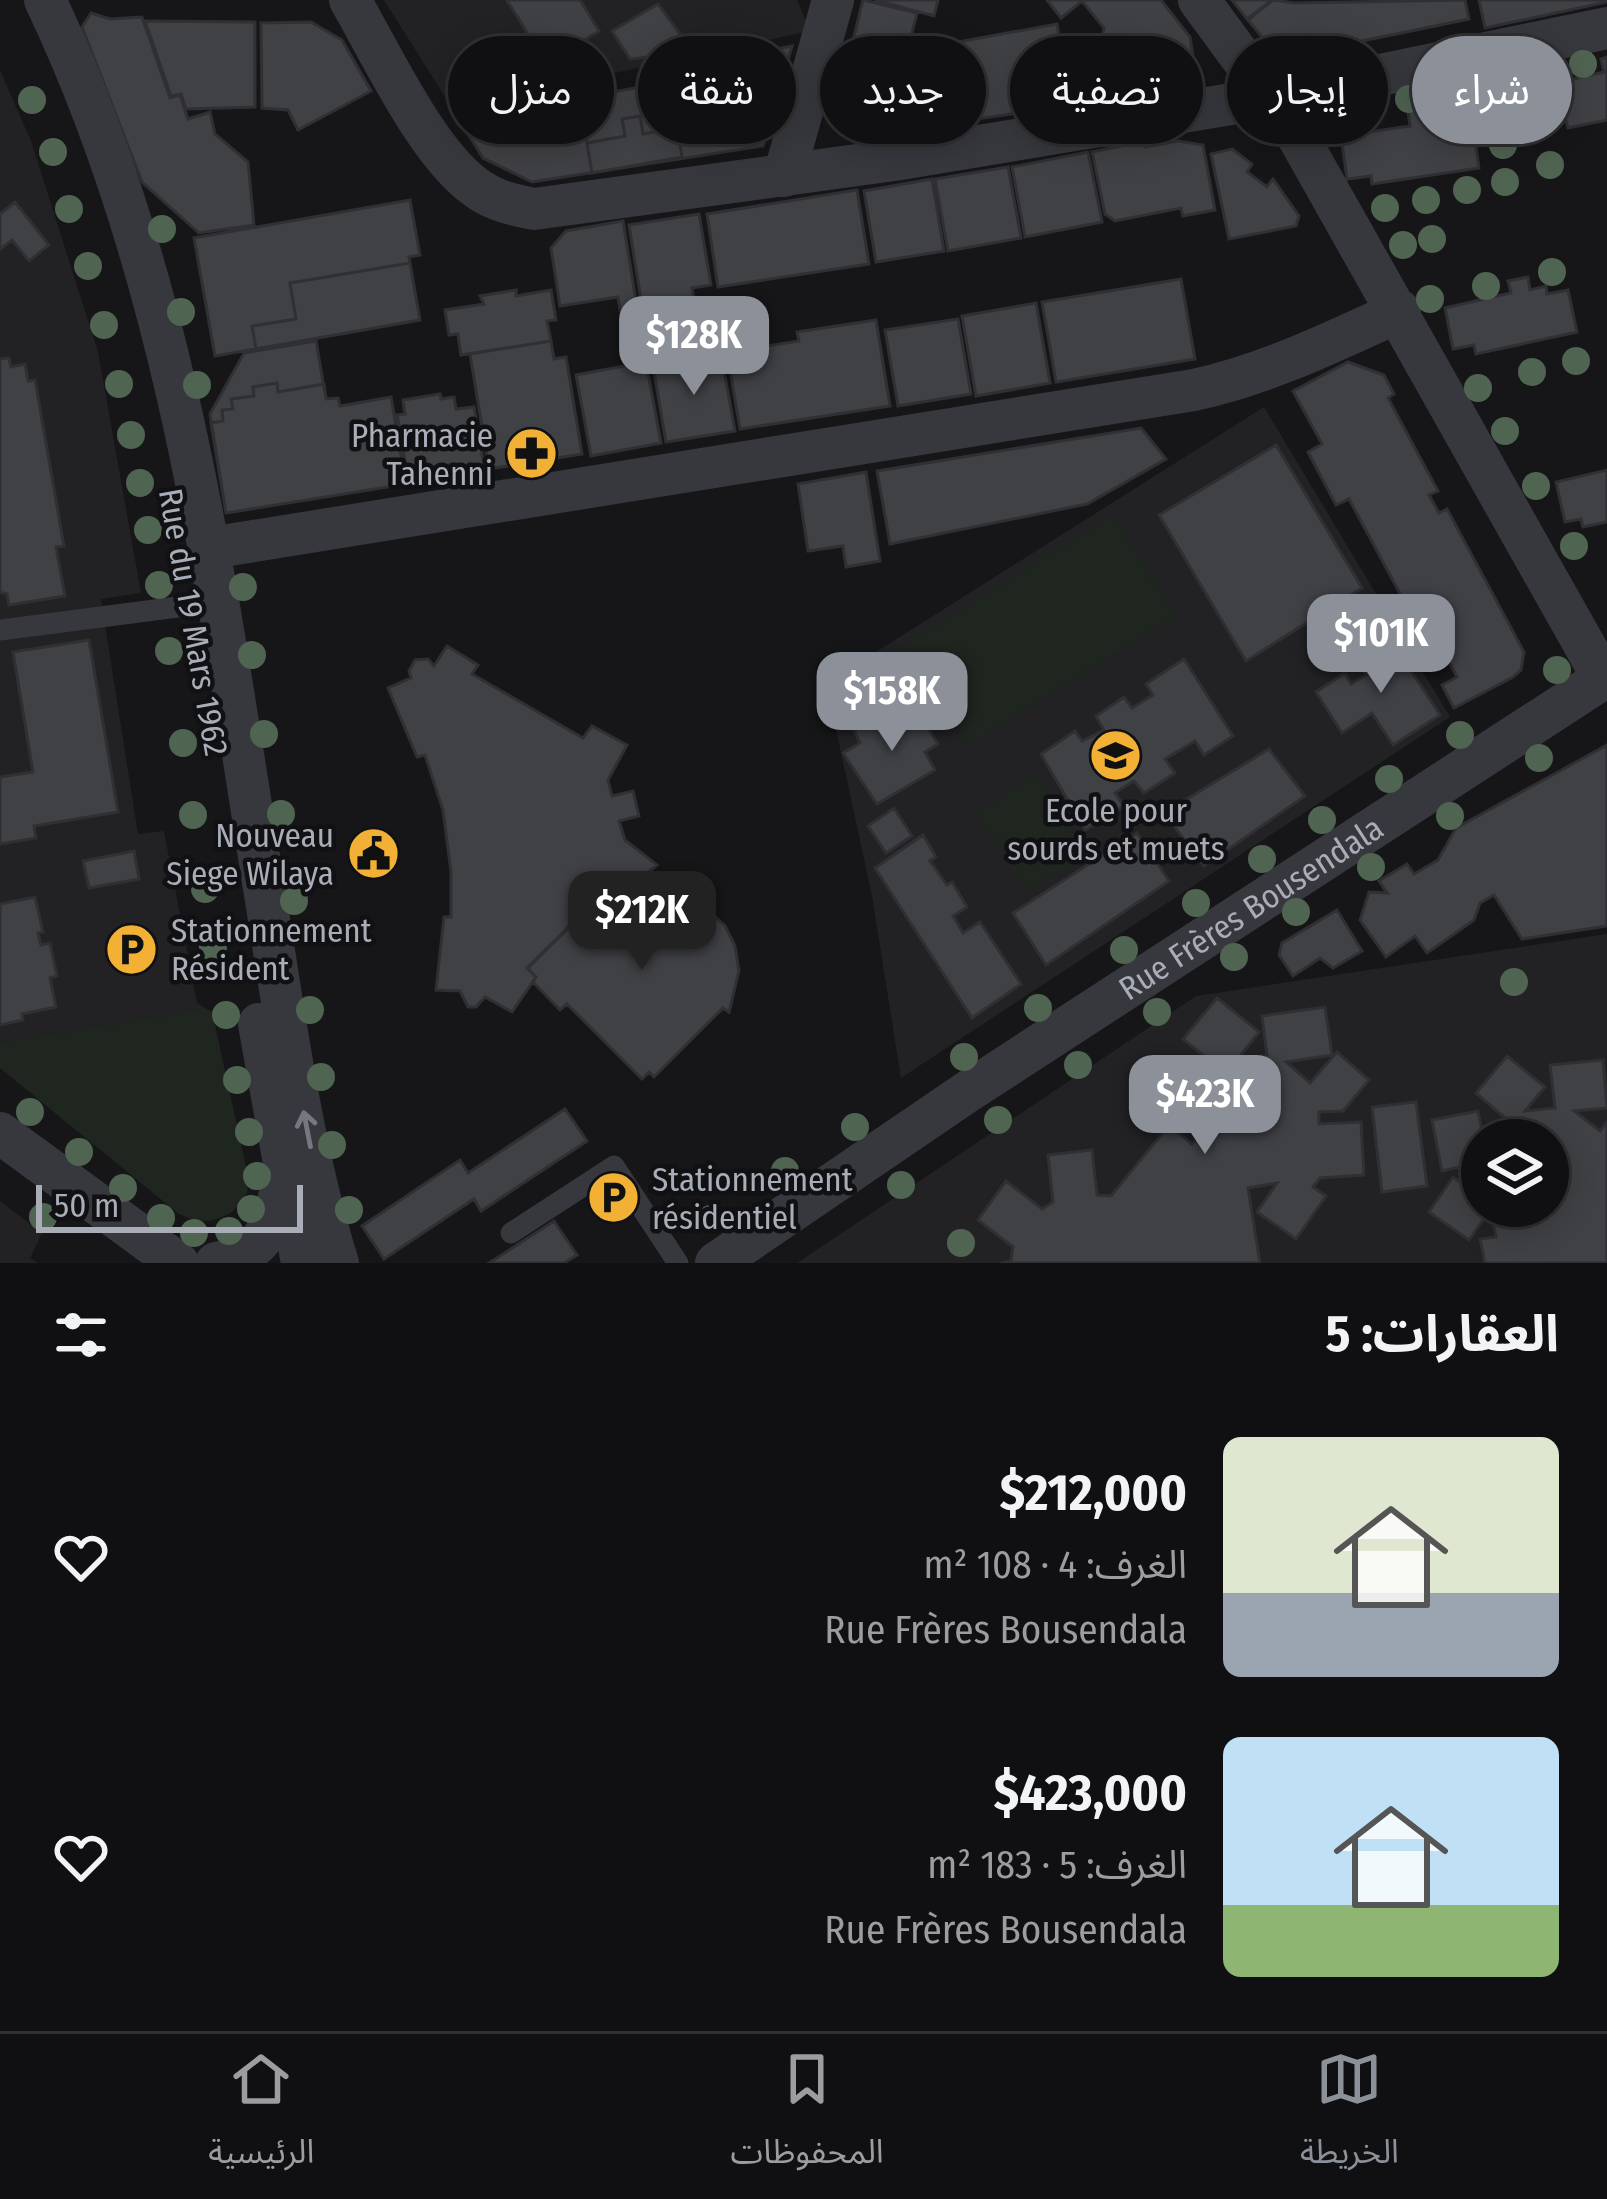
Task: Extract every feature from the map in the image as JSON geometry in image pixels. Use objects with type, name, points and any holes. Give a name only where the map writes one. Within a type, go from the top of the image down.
[{"type":"street","name":"Rue du 19 Mars 1962","points":[[15,0],[70,120],[131,302],[194,605],[284,1177],[324,1256]]},
{"type":"street","name":"Rue du 19 Mars 1962","points":[[45,0],[131,214],[155,296],[210,548],[324,1256]]},
{"type":"street","points":[[350,0],[454,169],[507,204],[534,209],[784,176],[1227,105]]},
{"type":"street","points":[[784,176],[833,0]]},
{"type":"street","points":[[1199,0],[1227,36]]},
{"type":"street","points":[[1388,73],[1607,28]]},
{"type":"street","points":[[1302,144],[1605,677]]},
{"type":"street","points":[[210,548],[1194,389],[1243,379],[1286,363],[1400,311]]},
{"type":"street","name":"Rue Frères Bousendala","points":[[716,1263],[968,1092],[1605,677]]},
{"type":"street","points":[[0,1133],[169,1256],[211,1263],[246,1253],[266,1234],[275,1221],[284,1177]]},
{"type":"lane","points":[[0,630],[194,605]]},
{"type":"lane","points":[[511,1233],[614,1166],[678,1263]]},
{"type":"shaded area","points":[[384,0],[797,0],[810,31],[787,36],[638,36],[638,68],[614,73],[614,36],[448,36],[448,102]]},
{"type":"shaded area","points":[[0,70],[31,141],[98,352],[141,593],[101,599],[138,834],[164,831],[197,1003],[212,1012],[249,1181],[247,1193],[233,1211],[211,1221],[179,1214],[0,1068]]},
{"type":"shaded area","name":"Ecole pour sourds et muets","points":[[1264,407],[1450,717],[901,1078],[830,681]]},
{"type":"shaded area","points":[[1112,515],[1176,615],[970,745],[906,645]]},
{"type":"shaded area","points":[[1036,775],[1087,853],[1028,892],[976,813]]},
{"type":"shaded area","points":[[1607,934],[1607,1263],[797,1263],[1196,996]]},
{"type":"shaded area","points":[[205,1009],[212,1012],[249,1181],[240,1204],[223,1217],[202,1220],[179,1214],[0,1068],[0,1043]]},
{"type":"shaded area","points":[[0,1201],[42,1233],[30,1258],[38,1263],[0,1263]]},
{"type":"building","points":[[507,0],[580,0],[599,31],[591,36],[529,36]]},
{"type":"building","points":[[863,0],[917,13],[911,36],[854,36]]},
{"type":"building","points":[[875,0],[938,0],[934,16]]},
{"type":"building","points":[[1047,0],[1161,0],[1189,36],[1102,36],[1104,28],[1082,1],[1061,18]]},
{"type":"building","points":[[1232,0],[1272,0],[1247,19]]},
{"type":"building","points":[[1273,0],[1465,0],[1469,19],[1386,36],[1261,36],[1248,20]]},
{"type":"building","points":[[1479,0],[1607,0],[1607,2],[1485,28]]},
{"type":"building","points":[[658,4],[681,36],[638,36],[638,58],[630,59],[612,31]]},
{"type":"building","points":[[91,13],[110,19],[142,17],[170,98],[180,95],[188,119],[210,112],[215,134],[248,162],[254,225],[199,233],[142,182],[82,27]]},
{"type":"building","points":[[145,21],[255,22],[255,107],[186,109],[181,94],[171,96]]},
{"type":"building","points":[[311,22],[342,40],[371,91],[298,130],[288,110],[262,108],[261,23]]},
{"type":"building","points":[[1057,24],[1059,36],[1010,36],[1010,114],[986,118],[986,37]]},
{"type":"building","points":[[1607,57],[1607,120],[1572,127],[1572,79],[1604,72],[1601,59]]},
{"type":"building","points":[[638,88],[638,144],[763,146],[532,182],[483,158],[474,144],[614,144],[614,92]]},
{"type":"building","points":[[638,88],[638,144],[680,144],[682,157],[592,173],[587,144],[614,144],[614,92]]},
{"type":"building","points":[[1412,111],[1412,144],[1476,144],[1479,168],[1372,184],[1371,176],[1347,179],[1342,144],[1388,144],[1388,129],[1410,126],[1408,112]]},
{"type":"building","points":[[638,116],[638,144],[680,144],[682,157],[592,173],[587,144],[614,144],[614,138],[625,136],[622,119]]},
{"type":"building","points":[[1131,144],[1203,145],[1215,210],[1183,216],[1181,208],[1115,221],[1105,214],[1092,152]]},
{"type":"building","points":[[1232,149],[1252,164],[1247,172],[1267,187],[1273,179],[1299,216],[1296,226],[1229,239],[1211,154]]},
{"type":"building","points":[[1088,152],[1102,222],[1025,237],[1012,167]]},
{"type":"building","points":[[1008,167],[1021,238],[948,251],[935,179]]},
{"type":"building","points":[[932,179],[944,251],[876,262],[864,191]]},
{"type":"building","points":[[857,190],[869,264],[718,287],[707,214]]},
{"type":"building","points":[[410,200],[420,255],[409,257],[420,320],[215,356],[194,238]]},
{"type":"building","points":[[15,202],[49,245],[29,261],[12,240],[0,249],[0,214]]},
{"type":"building","points":[[699,214],[711,285],[692,288],[698,323],[646,331],[629,225]]},
{"type":"building","points":[[623,221],[638,313],[621,316],[618,297],[560,306],[551,248],[566,231]]},
{"type":"building","points":[[410,263],[420,320],[256,349],[252,326],[296,319],[290,283]]},
{"type":"building","points":[[1528,277],[1530,290],[1546,286],[1547,294],[1568,290],[1577,332],[1476,354],[1474,345],[1453,349],[1445,308],[1511,293],[1508,281]]},
{"type":"building","points":[[1181,279],[1195,359],[1056,382],[1042,302]]},
{"type":"building","points":[[516,290],[516,296],[551,290],[556,320],[547,321],[551,341],[461,355],[458,334],[449,335],[445,310],[484,304],[480,296]]},
{"type":"building","points":[[1036,303],[1050,383],[976,396],[962,316]]},
{"type":"building","points":[[958,319],[971,394],[898,406],[885,330]]},
{"type":"building","points":[[876,320],[890,406],[740,429],[727,352],[799,341],[797,332]]},
{"type":"building","points":[[316,341],[326,399],[338,398],[340,406],[391,397],[406,484],[226,513],[210,414],[244,353]]},
{"type":"building","points":[[551,341],[554,359],[566,357],[582,454],[489,469],[470,354]]},
{"type":"building","points":[[721,354],[735,431],[666,442],[653,366]]},
{"type":"building","points":[[9,358],[11,367],[25,364],[28,381],[35,380],[64,546],[56,547],[65,596],[9,605],[7,594],[0,592],[0,359]]},
{"type":"building","points":[[646,362],[661,443],[591,456],[576,375]]},
{"type":"building","points":[[1348,362],[1384,375],[1394,394],[1388,398],[1438,491],[1429,495],[1439,513],[1447,509],[1524,652],[1521,670],[1513,677],[1454,708],[1442,685],[1457,677],[1422,611],[1412,616],[1349,499],[1336,505],[1308,452],[1322,444],[1293,391]]},
{"type":"building","points":[[277,383],[278,392],[324,384],[326,399],[338,398],[340,406],[391,397],[406,484],[226,513],[211,423],[223,421],[222,410],[233,409],[231,399],[254,396],[253,387]]},
{"type":"building","points":[[440,394],[441,399],[454,397],[456,409],[474,407],[485,471],[409,483],[397,415],[405,414],[403,400]]},
{"type":"building","points":[[1141,428],[1166,459],[1087,504],[890,544],[877,471]]},
{"type":"building","points":[[1276,445],[1362,588],[1246,661],[1159,515]]},
{"type":"building","points":[[1607,470],[1607,522],[1583,527],[1581,519],[1565,522],[1556,482]]},
{"type":"building","points":[[866,472],[880,561],[846,567],[843,546],[808,551],[798,484]]},
{"type":"building","points":[[1390,639],[1440,715],[1393,745],[1372,713],[1342,733],[1316,692],[1345,673],[1351,684],[1366,675],[1356,661]]},
{"type":"building","points":[[89,640],[118,812],[34,826],[36,838],[0,844],[0,777],[33,772],[13,652]]},
{"type":"building","points":[[447,646],[478,665],[472,674],[583,738],[592,726],[627,745],[608,780],[612,796],[633,791],[639,816],[619,821],[625,840],[657,865],[625,892],[614,882],[527,968],[536,977],[512,1012],[485,997],[476,1007],[468,1007],[460,991],[436,990],[444,917],[451,917],[443,810],[425,755],[417,757],[388,688],[411,678],[415,660],[428,659],[434,666]]},
{"type":"building","points":[[1184,659],[1233,736],[1204,755],[1195,741],[1165,759],[1175,773],[1144,793],[1134,781],[1115,793],[1124,806],[1085,830],[1041,754],[1075,731],[1082,741],[1104,730],[1096,716],[1124,697],[1132,708],[1153,695],[1146,684]]},
{"type":"building","points":[[915,707],[938,744],[925,752],[935,770],[877,804],[843,753],[860,743],[854,731],[879,717],[885,726]]},
{"type":"building","points":[[1607,745],[1607,926],[1522,939],[1494,895],[1480,903],[1474,920],[1427,953],[1415,936],[1386,957],[1360,920],[1369,892],[1387,893],[1379,881],[1407,864],[1414,874],[1438,860],[1456,828]]},
{"type":"building","points":[[1269,749],[1305,796],[1204,866],[1164,813]]},
{"type":"building","points":[[894,808],[912,836],[886,853],[868,826]]},
{"type":"building","points":[[1137,833],[1169,881],[1046,965],[1013,913]]},
{"type":"building","points":[[923,835],[936,857],[930,861],[947,885],[952,882],[967,907],[953,916],[963,933],[980,922],[1021,984],[972,1018],[875,868]]},
{"type":"building","points":[[134,851],[139,879],[89,888],[83,861]]},
{"type":"building","points":[[645,875],[669,899],[707,909],[725,926],[735,946],[739,971],[729,1012],[723,1008],[654,1077],[649,1072],[642,1079],[567,1004],[560,1010],[533,982],[536,977],[528,968],[614,883],[625,893]]},
{"type":"building","points":[[35,897],[41,945],[50,943],[57,976],[50,978],[56,1007],[22,1014],[23,1020],[0,1025],[0,904]]},
{"type":"building","points":[[1337,910],[1362,951],[1333,968],[1320,958],[1293,976],[1279,955],[1282,943]]},
{"type":"building","points":[[1217,998],[1259,1032],[1237,1060],[1267,1055],[1262,1016],[1325,1007],[1332,1055],[1286,1062],[1310,1083],[1337,1052],[1369,1080],[1343,1111],[1319,1112],[1319,1124],[1361,1122],[1364,1175],[1320,1178],[1313,1187],[1326,1196],[1296,1239],[1257,1212],[1277,1183],[1248,1188],[1260,1263],[1001,1263],[1011,1261],[1013,1247],[978,1220],[1006,1181],[1042,1209],[1053,1202],[1048,1155],[1092,1150],[1097,1195],[1111,1196],[1169,1125],[1192,1144],[1200,1134],[1197,1106],[1157,1111],[1151,1066],[1195,1060],[1199,1092],[1219,1068],[1183,1039]]},
{"type":"building","points":[[1507,1056],[1545,1087],[1525,1111],[1555,1108],[1550,1065],[1603,1060],[1607,1108],[1574,1111],[1600,1131],[1607,1122],[1607,1263],[1485,1263],[1480,1239],[1496,1237],[1494,1227],[1569,1227],[1569,1119],[1504,1119],[1476,1093]]},
{"type":"building","points":[[1416,1102],[1427,1186],[1382,1192],[1372,1107]]},
{"type":"building","points":[[565,1109],[587,1141],[481,1211],[474,1199],[384,1259],[362,1226],[460,1160],[468,1173]]},
{"type":"building","points":[[1478,1111],[1480,1119],[1461,1119],[1461,1167],[1442,1171],[1432,1120]]},
{"type":"building","points":[[1453,1177],[1461,1183],[1461,1227],[1478,1227],[1469,1240],[1429,1212]]},
{"type":"building","points":[[554,1221],[577,1255],[564,1263],[489,1263]]},
{"type":"place","name":"Pharmacie Tahenni","points":[[532,454]]},
{"type":"place","name":"Ecole pour sourds et muets","points":[[1116,756]]},
{"type":"place","name":"Nouveau Siege Wilaya","points":[[373,854]]},
{"type":"place","name":"Stationnement Résident","points":[[132,949]]},
{"type":"place","name":"Stationnement résidentiel","points":[[613,1198]]}]
